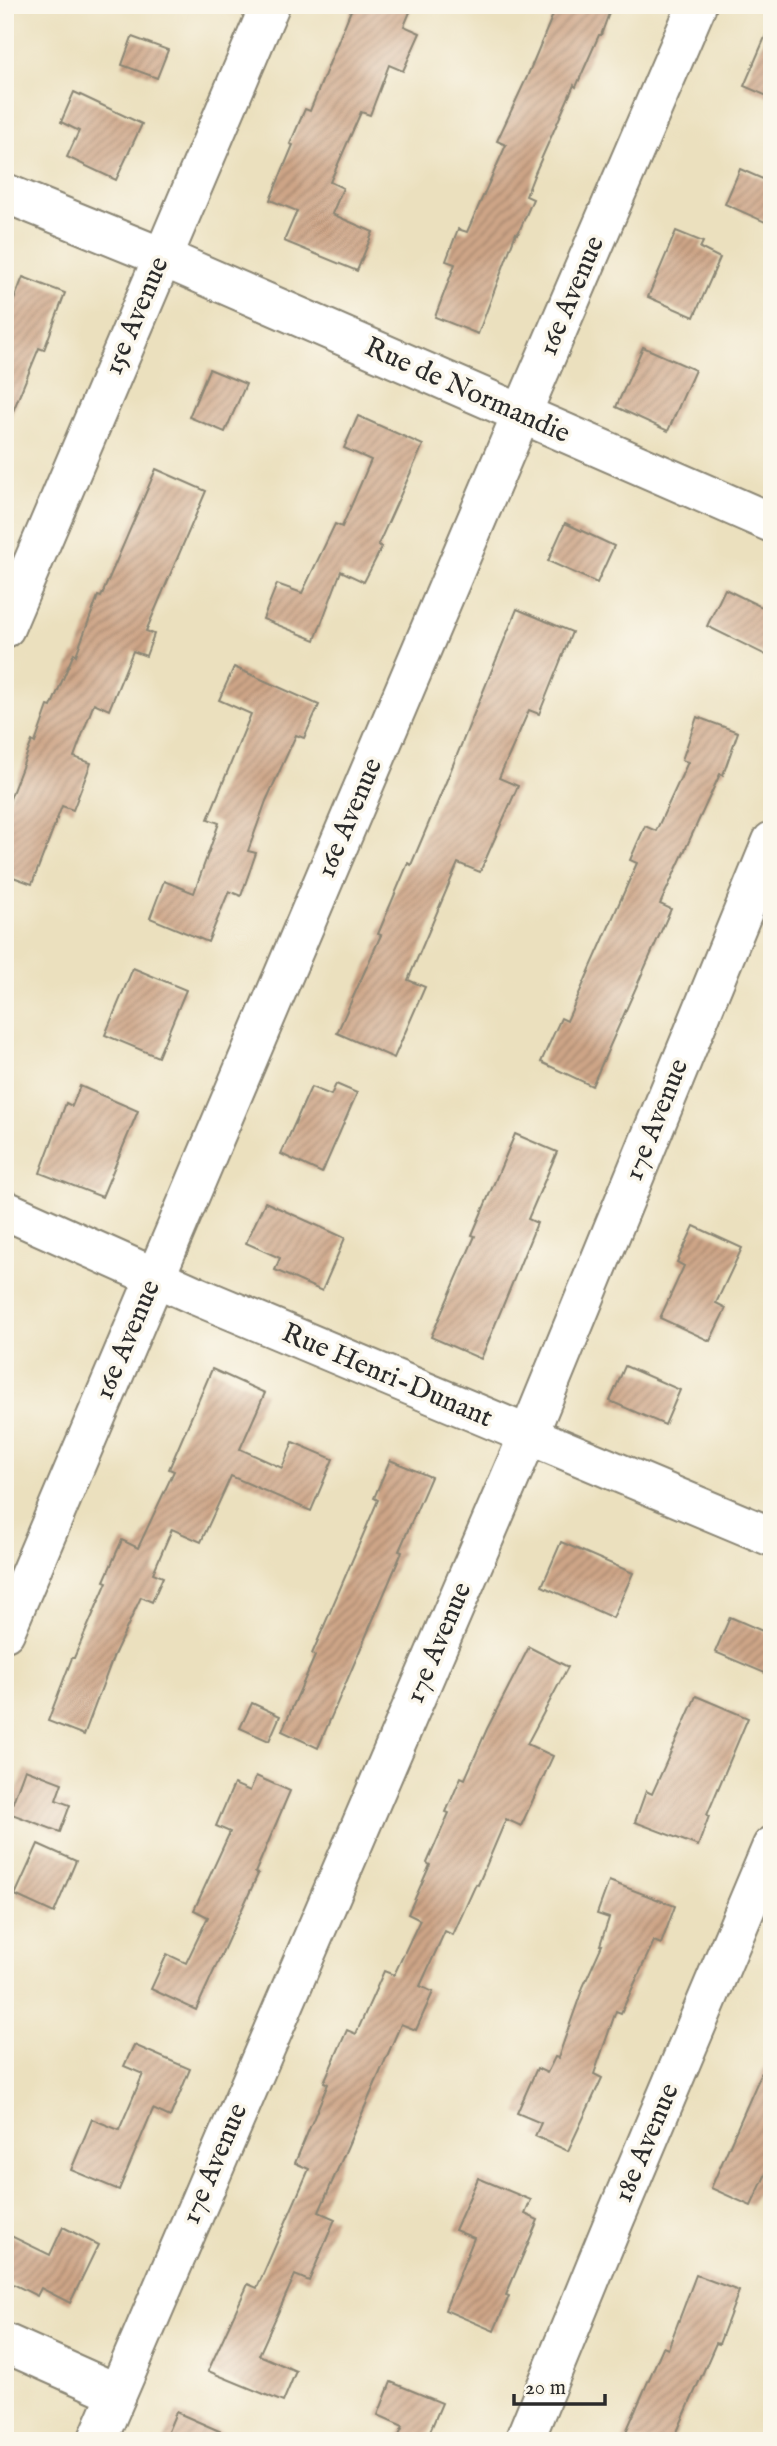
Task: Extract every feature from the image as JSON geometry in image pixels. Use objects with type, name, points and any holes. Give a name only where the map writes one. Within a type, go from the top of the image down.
[{"type":"street","name":"15e Avenue","points":[[5,628],[270,5]]},
{"type":"street","name":"16e Avenue","points":[[5,1632],[697,5]]},
{"type":"street","name":"Rue de Normandie","points":[[5,193],[162,257],[772,523]]},
{"type":"street","name":"17e Avenue","points":[[97,2441],[528,1436],[772,841]]},
{"type":"street","name":"Rue Henri-Dunant","points":[[5,1210],[155,1277],[772,1537]]},
{"type":"street","name":"18e Avenue","points":[[524,2441],[772,1846]]},
{"type":"street","points":[[5,2343],[117,2393]]},
{"type":"building","points":[[353,5],[413,5],[404,26],[420,33],[403,71],[389,65],[370,115],[361,112],[330,182],[343,188],[332,214],[373,232],[357,271],[284,241],[297,211],[270,200],[293,145],[290,144],[305,109],[310,111]]},
{"type":"building","points":[[557,5],[612,5],[601,35],[576,87],[574,85],[535,173],[526,196],[533,199],[518,234],[516,233],[478,334],[435,317],[455,264],[446,261],[458,229],[467,232],[506,145],[497,141]]},
{"type":"building","points":[[772,21],[772,98],[744,86]]},
{"type":"building","points":[[132,37],[168,50],[157,78],[122,65]]},
{"type":"building","points":[[74,92],[142,124],[116,180],[67,157],[79,131],[61,122]]},
{"type":"building","points":[[740,169],[772,183],[772,225],[725,204]]},
{"type":"building","points":[[676,231],[703,242],[700,248],[720,258],[694,317],[648,297]]},
{"type":"building","points":[[23,277],[65,293],[44,350],[39,348],[6,428],[5,323]]},
{"type":"building","points":[[643,347],[695,370],[668,431],[616,407]]},
{"type":"building","points":[[209,369],[246,384],[225,432],[189,417]]},
{"type":"building","points":[[358,416],[423,445],[378,545],[382,547],[364,582],[341,571],[315,640],[263,619],[277,584],[302,593],[335,524],[342,527],[371,460],[344,448]]},
{"type":"building","points":[[156,469],[206,491],[146,631],[154,634],[146,656],[133,651],[109,710],[94,703],[74,757],[91,763],[73,810],[62,806],[32,884],[5,874],[5,812],[32,741],[35,743],[48,706],[51,707],[74,653],[76,655],[98,596],[101,597]]},
{"type":"building","points":[[565,523],[614,546],[597,583],[548,561]]},
{"type":"building","points":[[725,589],[772,612],[772,658],[707,626]]},
{"type":"building","points":[[517,609],[572,632],[539,714],[529,710],[499,778],[518,786],[480,872],[458,863],[408,980],[425,987],[394,1058],[337,1033],[381,935],[378,934],[408,863],[411,865]]},
{"type":"building","points":[[234,667],[319,705],[304,738],[296,735],[266,801],[248,851],[256,853],[241,896],[229,891],[208,942],[150,918],[164,881],[194,893],[219,823],[208,819],[251,714],[219,700]]},
{"type":"building","points":[[697,717],[738,732],[723,775],[720,774],[660,904],[671,909],[592,1086],[541,1062],[561,1018],[567,1021],[637,863],[630,860],[645,826],[656,831],[688,762],[682,760]]},
{"type":"building","points":[[133,968],[186,990],[158,1057],[105,1035]]},
{"type":"building","points":[[336,1084],[357,1093],[322,1173],[281,1154],[311,1087],[331,1095]]},
{"type":"building","points":[[80,1086],[138,1111],[102,1197],[40,1173],[66,1103],[72,1106]]},
{"type":"building","points":[[515,1134],[557,1152],[528,1219],[537,1223],[481,1359],[431,1337]]},
{"type":"building","points":[[265,1202],[345,1238],[322,1291],[275,1270],[280,1258],[246,1243]]},
{"type":"building","points":[[694,1226],[742,1248],[716,1303],[726,1308],[710,1341],[660,1318],[684,1266],[677,1262]]},
{"type":"building","points":[[625,1366],[680,1390],[665,1425],[610,1401]]},
{"type":"building","points":[[212,1369],[265,1393],[240,1449],[282,1468],[293,1442],[333,1459],[311,1511],[231,1476],[201,1542],[172,1529],[153,1573],[163,1577],[152,1602],[141,1597],[114,1655],[84,1735],[48,1721],[122,1540],[138,1548],[174,1471],[169,1469]]},
{"type":"building","points":[[390,1460],[431,1477],[318,1748],[282,1731],[378,1500],[374,1498]]},
{"type":"building","points":[[561,1542],[633,1573],[613,1618],[542,1586]]},
{"type":"building","points":[[730,1617],[772,1635],[772,1676],[715,1652]]},
{"type":"building","points":[[529,1647],[568,1667],[527,1744],[553,1756],[521,1826],[506,1819],[453,1935],[445,1931],[420,1986],[433,1992],[416,2030],[401,2024],[319,2212],[335,2219],[309,2281],[295,2275],[259,2355],[296,2371],[283,2402],[208,2371],[248,2284],[257,2288],[309,2169],[295,2163],[328,2084],[324,2082],[347,2030],[356,2034],[384,1971],[394,1975],[420,1920],[408,1914],[430,1865],[427,1863],[449,1813],[446,1812],[461,1777],[465,1779]]},
{"type":"building","points":[[696,1696],[748,1718],[707,1815],[709,1816],[698,1846],[635,1822],[646,1791],[652,1794]]},
{"type":"building","points":[[252,1703],[280,1716],[269,1741],[240,1728]]},
{"type":"building","points":[[25,1769],[62,1783],[56,1800],[70,1805],[60,1832],[9,1813]]},
{"type":"building","points":[[256,1776],[290,1791],[255,1873],[258,1874],[196,2010],[151,1989],[167,1954],[186,1963],[208,1917],[194,1910],[230,1832],[216,1826],[234,1784],[250,1791]]},
{"type":"building","points":[[38,1844],[76,1861],[54,1913],[15,1895]]},
{"type":"building","points":[[609,1881],[675,1906],[661,1944],[654,1941],[621,2013],[616,2011],[594,2074],[602,2078],[568,2151],[535,2136],[541,2123],[517,2113],[537,2068],[547,2073],[555,2057],[558,2058],[583,1987],[602,1945],[609,1918],[597,1914]]},
{"type":"building","points":[[134,2045],[190,2069],[170,2117],[153,2109],[119,2190],[71,2170],[92,2119],[119,2130],[143,2074],[124,2066]]},
{"type":"building","points":[[772,2049],[772,2161],[751,2206],[711,2188]]},
{"type":"building","points":[[478,2178],[531,2200],[525,2214],[538,2220],[506,2295],[509,2296],[494,2331],[445,2310],[474,2238],[455,2230]]},
{"type":"building","points":[[63,2227],[98,2245],[70,2303],[41,2288],[37,2296],[5,2280],[5,2233],[50,2255]]},
{"type":"building","points":[[696,2275],[739,2291],[719,2344],[716,2343],[673,2441],[622,2441],[663,2347],[668,2349]]},
{"type":"building","points":[[391,2382],[442,2403],[426,2441],[396,2441],[403,2426],[378,2415]]},
{"type":"building","points":[[176,2412],[242,2441],[164,2441]]}]
